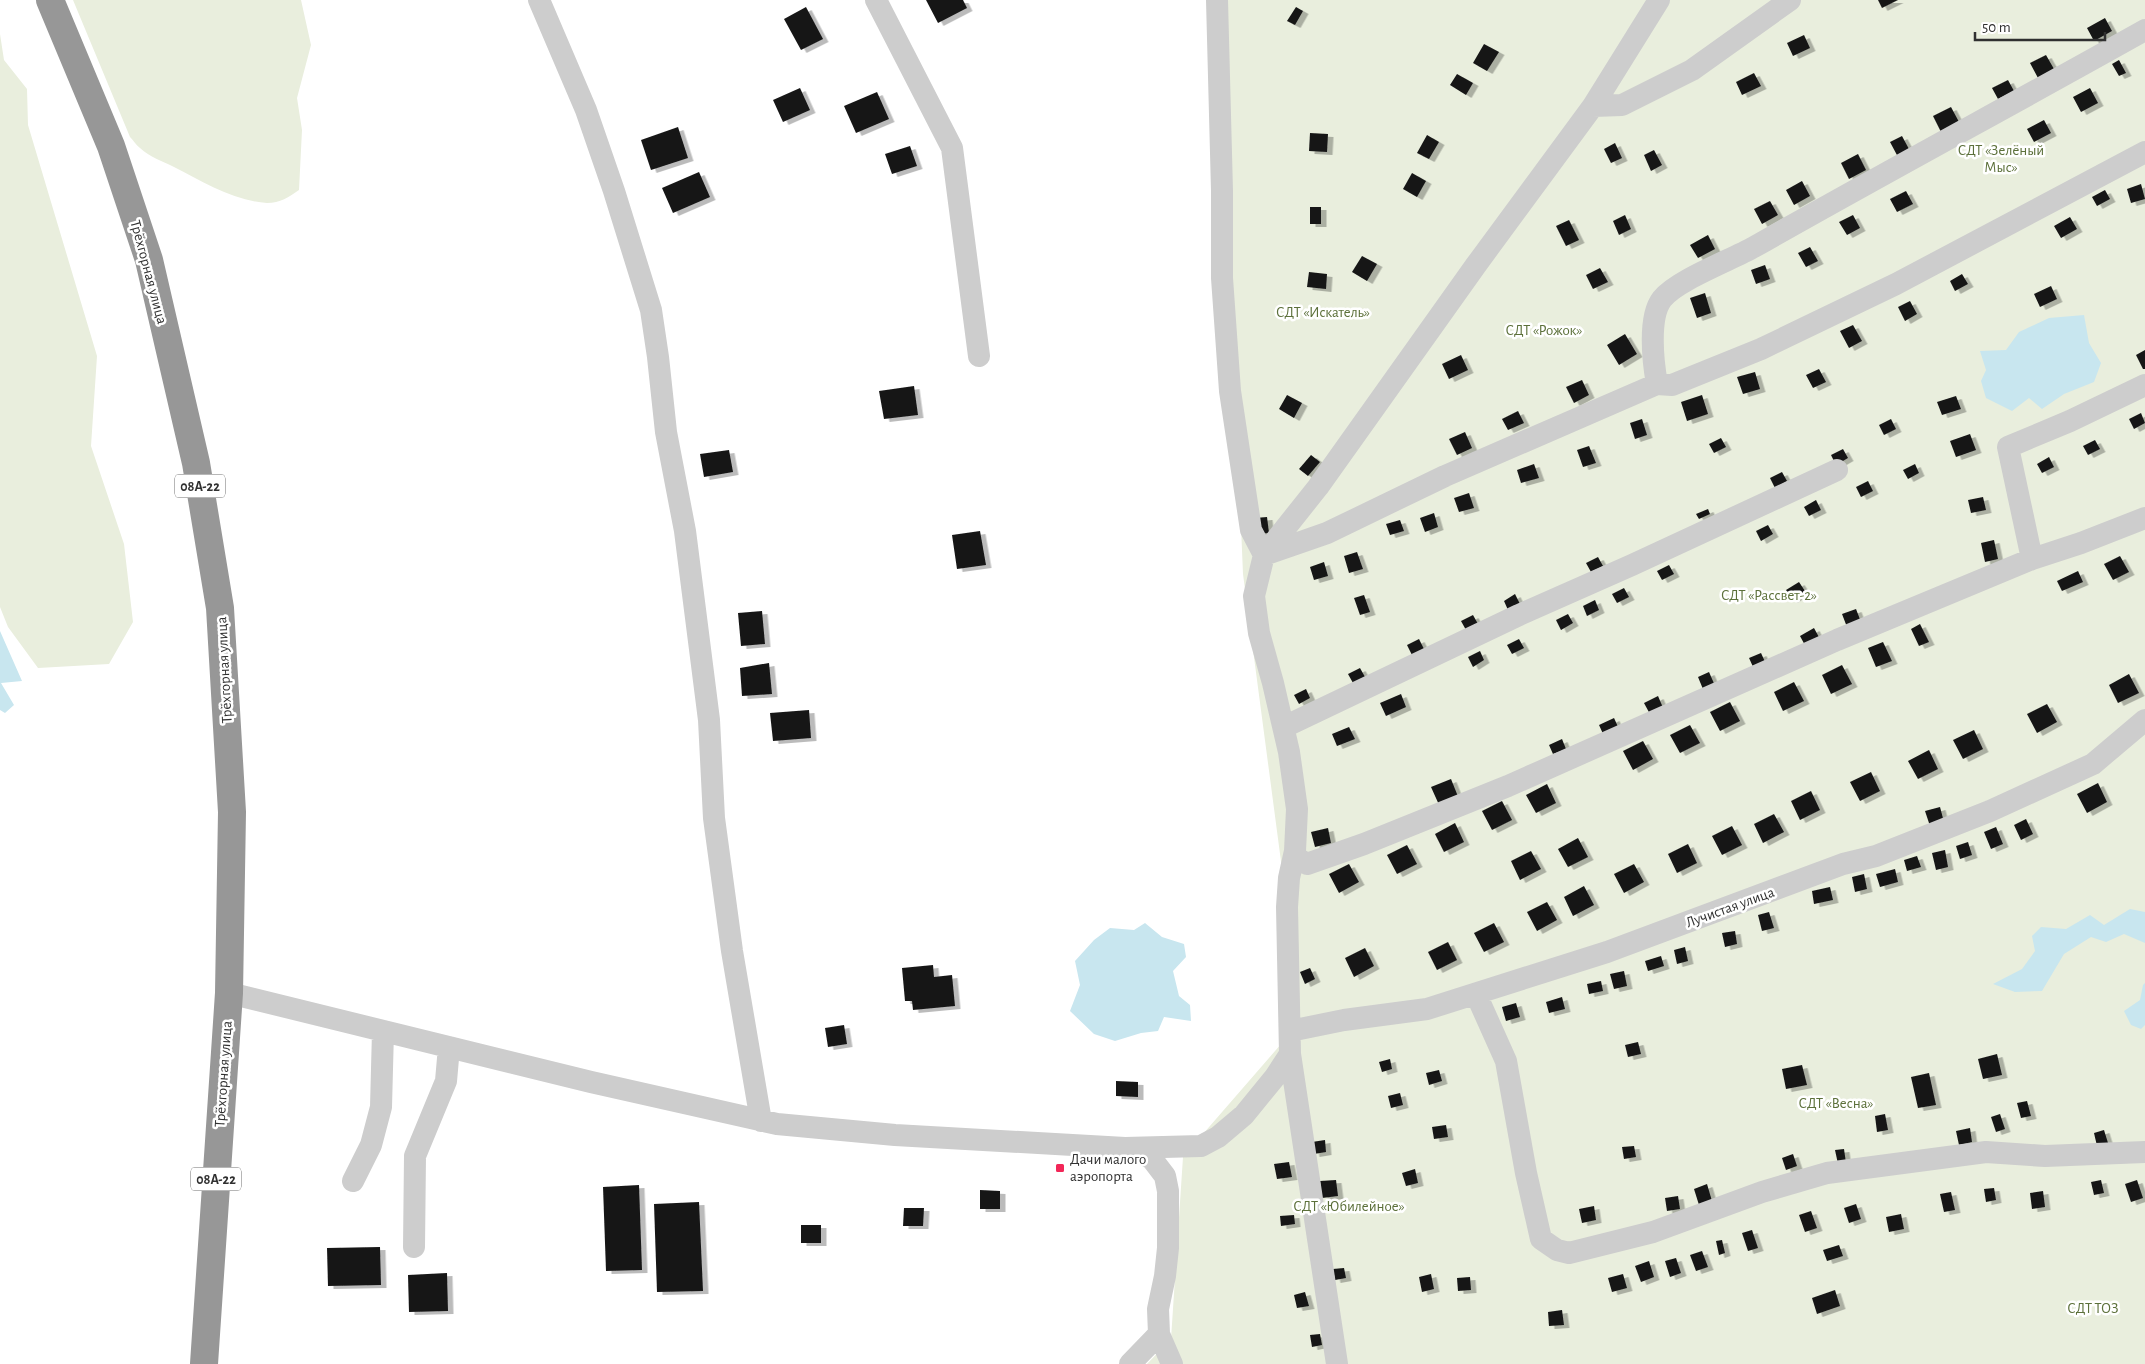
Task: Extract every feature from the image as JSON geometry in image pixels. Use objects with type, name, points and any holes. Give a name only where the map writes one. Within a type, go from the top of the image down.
[{"type":"highway","name":"Трёхгорная улица","points":[[50,0],[111,146],[149,260],[196,463],[221,618],[232,812],[229,993],[204,1364]]},
{"type":"street","points":[[539,0],[586,110],[614,192],[650,310],[658,357],[666,432],[684,531],[709,720],[715,828],[732,951],[761,1121]]},
{"type":"street","points":[[876,0],[952,148],[979,356]]},
{"type":"street","points":[[1217,0],[1222,191],[1222,278],[1230,390],[1251,530],[1264,555]]},
{"type":"street","points":[[1337,1364],[1290,1054],[1287,907],[1289,878],[1294,856],[1297,809],[1284,727],[1259,633],[1254,596],[1264,555],[1318,487],[1593,106],[1659,0]]},
{"type":"street","points":[[1593,106],[1622,105],[1692,70],[1790,0]]},
{"type":"street","points":[[1657,384],[1653,362],[1653,325],[1661,300],[1674,287],[1743,253],[2145,30]]},
{"type":"street","points":[[1264,555],[1327,533],[1445,476],[1657,384],[1672,386],[1761,350],[1896,284],[2145,152]]},
{"type":"street","points":[[2032,559],[2008,447],[2070,421],[2145,385]]},
{"type":"street","points":[[1284,727],[1518,614],[1632,565],[1837,470]]},
{"type":"street","points":[[1294,856],[1307,864],[1364,844],[1508,786],[1838,640],[2032,559],[2081,543],[2145,518]]},
{"type":"street","name":"Лучистая улица","points":[[1290,1030],[1344,1020],[1427,1009],[1607,952],[1843,864],[1876,856],[1990,811],[2093,764],[2145,720]]},
{"type":"street","points":[[229,993],[761,1121],[895,1135],[1134,1148],[1201,1146],[1218,1137],[1249,1109],[1290,1054]]},
{"type":"street","points":[[1476,994],[1506,1061],[1526,1173],[1541,1239],[1563,1252],[1569,1253],[1653,1232],[1762,1192],[1828,1173],[1986,1152],[2045,1156],[2145,1152]]},
{"type":"street","points":[[353,1180],[371,1145],[381,1107],[383,1031]]},
{"type":"street","points":[[414,1247],[415,1156],[446,1081],[449,1047]]},
{"type":"street","points":[[1134,1148],[1152,1159],[1164,1176],[1168,1191],[1168,1248],[1165,1276],[1158,1309],[1159,1334],[1172,1364]]},
{"type":"street","points":[[1130,1364],[1159,1334]]},
{"type":"green space","points":[[73,0],[301,0],[311,45],[297,98],[302,130],[299,190],[284,199],[272,203],[243,199],[207,184],[152,156],[139,147],[130,137]]},
{"type":"green space","points":[[1219,0],[2145,0],[2145,1364],[1147,1364],[1171,1339],[1183,1157],[1289,1035],[1282,869],[1243,574]]},
{"type":"green space","points":[[0,34],[4,60],[27,89],[28,125],[97,356],[91,446],[124,544],[133,622],[109,664],[38,668],[8,627],[0,607]]},
{"type":"water","points":[[2084,315],[2089,343],[2101,363],[2094,382],[2064,394],[2042,409],[2029,398],[2012,411],[1986,398],[1981,381],[1986,370],[1980,351],[2006,350],[2019,332],[2049,318]]},
{"type":"water","points":[[0,631],[22,681],[1,683],[14,705],[5,713],[0,710]]},
{"type":"water","points":[[2130,909],[2145,912],[2145,943],[2124,934],[2106,942],[2091,937],[2064,954],[2042,991],[2015,992],[1993,984],[2022,969],[2035,951],[2032,936],[2041,927],[2066,929],[2090,915],[2104,925]]},
{"type":"water","points":[[1145,923],[1162,937],[1184,944],[1186,957],[1173,971],[1179,996],[1190,1005],[1191,1021],[1164,1017],[1158,1031],[1141,1033],[1115,1041],[1094,1034],[1070,1011],[1080,985],[1075,961],[1094,940],[1110,928],[1134,930]]},
{"type":"water","points":[[2145,983],[2145,1025],[2141,1029],[2131,1025],[2124,1011],[2140,1000]]},
{"type":"building","points":[[926,0],[963,0],[967,8],[938,23]]},
{"type":"building","points":[[1878,0],[1898,0],[1882,8]]},
{"type":"building","points":[[806,7],[823,39],[801,50],[784,19]]},
{"type":"building","points":[[1296,7],[1303,11],[1295,25],[1287,21]]},
{"type":"building","points":[[2105,18],[2112,31],[2094,41],[2087,28]]},
{"type":"building","points":[[1804,35],[1810,48],[1793,56],[1787,43]]},
{"type":"building","points":[[1484,44],[1499,52],[1487,71],[1473,63]]},
{"type":"building","points":[[2046,55],[2054,69],[2038,78],[2030,63]]},
{"type":"building","points":[[2119,60],[2126,73],[2119,76],[2112,64]]},
{"type":"building","points":[[1754,73],[1761,86],[1742,95],[1736,82]]},
{"type":"building","points":[[1457,74],[1473,83],[1466,95],[1450,85]]},
{"type":"building","points":[[2008,80],[2014,91],[1998,99],[1992,88]]},
{"type":"building","points":[[800,88],[810,110],[783,122],[773,100]]},
{"type":"building","points":[[2090,88],[2098,103],[2081,112],[2073,97]]},
{"type":"building","points":[[877,92],[889,119],[856,133],[844,106]]},
{"type":"building","points":[[1951,107],[1959,122],[1941,132],[1933,116]]},
{"type":"building","points":[[2044,120],[2051,133],[2034,142],[2027,129]]},
{"type":"building","points":[[678,127],[688,158],[651,170],[641,140]]},
{"type":"building","points":[[1310,133],[1328,134],[1327,152],[1309,151]]},
{"type":"building","points":[[1427,135],[1439,142],[1429,159],[1417,153]]},
{"type":"building","points":[[1902,136],[1910,151],[1898,157],[1890,142]]},
{"type":"building","points":[[1615,143],[1622,158],[1611,163],[1604,149]]},
{"type":"building","points":[[910,146],[917,166],[892,174],[885,154]]},
{"type":"building","points":[[1654,150],[1662,165],[1651,171],[1644,155]]},
{"type":"building","points":[[1858,154],[1866,170],[1849,179],[1841,163]]},
{"type":"building","points":[[699,172],[710,197],[673,213],[662,188]]},
{"type":"building","points":[[1412,173],[1426,181],[1417,197],[1403,189]]},
{"type":"building","points":[[1802,181],[1810,196],[1794,205],[1786,190]]},
{"type":"building","points":[[2141,184],[2145,199],[2131,203],[2127,189]]},
{"type":"building","points":[[2105,190],[2110,199],[2097,206],[2092,197]]},
{"type":"building","points":[[1906,191],[1913,204],[1897,212],[1890,199]]},
{"type":"building","points":[[1770,201],[1778,215],[1762,224],[1754,209]]},
{"type":"building","points":[[1310,207],[1321,207],[1321,224],[1310,224]]},
{"type":"building","points":[[1625,215],[1631,229],[1619,235],[1613,221]]},
{"type":"building","points":[[1853,215],[1860,228],[1847,235],[1839,222]]},
{"type":"building","points":[[2070,217],[2077,229],[2061,238],[2054,226]]},
{"type":"building","points":[[1569,220],[1579,240],[1566,246],[1556,226]]},
{"type":"building","points":[[1708,235],[1715,249],[1698,258],[1690,245]]},
{"type":"building","points":[[1810,247],[1818,261],[1806,267],[1798,253]]},
{"type":"building","points":[[1362,256],[1377,264],[1367,281],[1352,272]]},
{"type":"building","points":[[1765,265],[1770,279],[1756,284],[1751,270]]},
{"type":"building","points":[[1600,268],[1608,282],[1593,289],[1586,275]]},
{"type":"building","points":[[1309,272],[1327,274],[1326,289],[1307,287]]},
{"type":"building","points":[[1962,274],[1968,284],[1955,291],[1950,281]]},
{"type":"building","points":[[2051,286],[2057,299],[2040,307],[2034,294]]},
{"type":"building","points":[[1705,293],[1711,313],[1697,318],[1690,298]]},
{"type":"building","points":[[1910,301],[1917,314],[1905,321],[1898,307]]},
{"type":"building","points":[[1853,325],[1862,341],[1849,348],[1840,331]]},
{"type":"building","points":[[1625,334],[1637,354],[1619,365],[1607,345]]},
{"type":"building","points":[[2145,350],[2145,369],[2143,369],[2136,355]]},
{"type":"building","points":[[1461,355],[1468,370],[1449,379],[1442,364]]},
{"type":"building","points":[[1819,369],[1826,382],[1813,388],[1806,375]]},
{"type":"building","points":[[1755,372],[1760,389],[1743,394],[1737,377]]},
{"type":"building","points":[[1582,380],[1589,395],[1574,403],[1566,387]]},
{"type":"building","points":[[914,386],[918,415],[884,419],[879,391]]},
{"type":"building","points":[[1287,395],[1302,403],[1294,418],[1279,409]]},
{"type":"building","points":[[1702,395],[1708,414],[1687,421],[1681,402]]},
{"type":"building","points":[[1956,396],[1961,409],[1942,415],[1937,402]]},
{"type":"building","points":[[1518,411],[1524,423],[1508,430],[1502,419]]},
{"type":"building","points":[[2141,413],[2145,423],[2134,429],[2129,419]]},
{"type":"building","points":[[1642,419],[1647,435],[1635,439],[1630,423]]},
{"type":"building","points":[[1891,419],[1896,429],[1884,435],[1879,425]]},
{"type":"building","points":[[1465,432],[1472,448],[1457,455],[1449,439]]},
{"type":"building","points":[[1970,434],[1976,450],[1956,457],[1950,441]]},
{"type":"building","points":[[1721,438],[1726,447],[1714,453],[1709,444]]},
{"type":"building","points":[[2095,440],[2100,449],[2088,455],[2083,446]]},
{"type":"building","points":[[1589,446],[1596,463],[1583,467],[1577,450]]},
{"type":"building","points":[[1843,449],[1848,458],[1836,465],[1831,455]]},
{"type":"building","points":[[729,450],[733,472],[704,477],[700,454]]},
{"type":"building","points":[[1311,455],[1320,462],[1308,476],[1299,469]]},
{"type":"building","points":[[2049,457],[2054,467],[2042,473],[2037,464]]},
{"type":"building","points":[[1534,464],[1539,478],[1521,483],[1517,470]]},
{"type":"building","points":[[1915,464],[1919,473],[1908,479],[1903,470]]},
{"type":"building","points":[[1782,472],[1787,481],[1775,488],[1770,478]]},
{"type":"building","points":[[1868,481],[1873,491],[1861,497],[1856,487]]},
{"type":"building","points":[[1469,493],[1474,508],[1459,512],[1454,498]]},
{"type":"building","points":[[1983,497],[1986,510],[1971,513],[1968,500]]},
{"type":"building","points":[[1816,500],[1821,510],[1809,516],[1804,507]]},
{"type":"building","points":[[1708,509],[1710,514],[1699,519],[1696,514]]},
{"type":"building","points":[[1434,513],[1438,527],[1425,532],[1420,518]]},
{"type":"building","points":[[1267,517],[1269,533],[1257,534],[1255,518]]},
{"type":"building","points":[[1400,520],[1404,531],[1390,535],[1386,524]]},
{"type":"building","points":[[1768,525],[1773,534],[1761,541],[1756,531]]},
{"type":"building","points":[[980,531],[986,565],[957,569],[952,535]]},
{"type":"building","points":[[1994,540],[1998,559],[1985,562],[1981,543]]},
{"type":"building","points":[[1357,552],[1363,569],[1349,573],[1344,556]]},
{"type":"building","points":[[2120,556],[2129,572],[2113,580],[2104,564]]},
{"type":"building","points":[[1598,557],[1603,566],[1591,572],[1586,563]]},
{"type":"building","points":[[1324,562],[1328,576],[1314,580],[1310,567]]},
{"type":"building","points":[[1669,565],[1674,574],[1662,580],[1657,571]]},
{"type":"building","points":[[2078,571],[2083,582],[2062,591],[2057,581]]},
{"type":"building","points":[[1799,582],[1805,591],[1792,600],[1786,590]]},
{"type":"building","points":[[1624,588],[1629,597],[1617,603],[1612,594]]},
{"type":"building","points":[[1515,594],[1520,604],[1508,610],[1504,601]]},
{"type":"building","points":[[1364,595],[1370,612],[1360,615],[1354,598]]},
{"type":"building","points":[[1595,600],[1599,610],[1587,616],[1583,606]]},
{"type":"building","points":[[1856,609],[1861,622],[1847,627],[1842,614]]},
{"type":"building","points":[[762,611],[765,644],[741,646],[738,613]]},
{"type":"building","points":[[1568,614],[1573,623],[1561,630],[1556,620]]},
{"type":"building","points":[[1473,615],[1478,624],[1466,630],[1461,621]]},
{"type":"building","points":[[1920,624],[1929,642],[1919,646],[1911,629]]},
{"type":"building","points":[[1814,628],[1821,641],[1807,649],[1800,636]]},
{"type":"building","points":[[1419,639],[1424,649],[1412,655],[1407,645]]},
{"type":"building","points":[[1519,639],[1524,648],[1512,654],[1507,645]]},
{"type":"building","points":[[1883,642],[1892,661],[1876,667],[1868,648]]},
{"type":"building","points":[[1480,651],[1484,660],[1473,667],[1468,657]]},
{"type":"building","points":[[1761,653],[1766,664],[1754,669],[1749,658]]},
{"type":"building","points":[[769,663],[772,694],[742,696],[740,668]]},
{"type":"building","points":[[1842,665],[1852,684],[1831,694],[1822,675]]},
{"type":"building","points":[[1360,668],[1365,677],[1353,683],[1348,674]]},
{"type":"building","points":[[1709,672],[1716,688],[1705,694],[1698,677]]},
{"type":"building","points":[[2129,674],[2139,693],[2118,703],[2109,685]]},
{"type":"building","points":[[1794,682],[1804,701],[1783,711],[1774,692]]},
{"type":"building","points":[[1306,689],[1310,698],[1299,704],[1294,695]]},
{"type":"building","points":[[1401,694],[1406,707],[1386,716],[1380,703]]},
{"type":"building","points":[[1658,696],[1664,710],[1651,716],[1644,703]]},
{"type":"building","points":[[1730,702],[1740,721],[1720,731],[1710,712]]},
{"type":"building","points":[[2047,704],[2057,722],[2037,733],[2027,714]]},
{"type":"building","points":[[809,710],[811,738],[773,741],[770,713]]},
{"type":"building","points":[[1614,718],[1619,729],[1604,736],[1599,725]]},
{"type":"building","points":[[1690,725],[1700,743],[1680,753],[1670,735]]},
{"type":"building","points":[[1349,727],[1355,739],[1337,746],[1332,734]]},
{"type":"building","points":[[1974,730],[1983,749],[1963,759],[1953,740]]},
{"type":"building","points":[[1562,739],[1566,749],[1553,754],[1549,745]]},
{"type":"building","points":[[1643,741],[1653,759],[1633,770],[1623,751]]},
{"type":"building","points":[[1929,750],[1938,769],[1918,779],[1908,761]]},
{"type":"building","points":[[1871,772],[1880,791],[1860,801],[1850,782]]},
{"type":"building","points":[[1451,779],[1459,799],[1440,807],[1431,787]]},
{"type":"building","points":[[2098,783],[2107,802],[2087,813],[2077,794]]},
{"type":"building","points":[[1547,784],[1556,803],[1536,813],[1526,795]]},
{"type":"building","points":[[1811,791],[1820,810],[1800,820],[1791,801]]},
{"type":"building","points":[[1502,801],[1512,820],[1492,830],[1482,811]]},
{"type":"building","points":[[1940,807],[1944,822],[1930,826],[1925,811]]},
{"type":"building","points":[[1774,814],[1784,832],[1763,843],[1754,824]]},
{"type":"building","points":[[2026,819],[2033,834],[2021,840],[2014,825]]},
{"type":"building","points":[[1455,823],[1464,842],[1444,852],[1435,834]]},
{"type":"building","points":[[1732,826],[1742,845],[1722,855],[1712,836]]},
{"type":"building","points":[[1996,827],[2003,844],[1991,849],[1984,832]]},
{"type":"building","points":[[1328,828],[1331,843],[1315,847],[1311,832]]},
{"type":"building","points":[[1578,838],[1588,857],[1568,867],[1558,849]]},
{"type":"building","points":[[1968,842],[1972,855],[1960,859],[1956,846]]},
{"type":"building","points":[[1688,844],[1697,863],[1677,873],[1668,854]]},
{"type":"building","points":[[1407,845],[1417,864],[1397,874],[1387,855]]},
{"type":"building","points":[[1945,850],[1948,867],[1936,870],[1932,853]]},
{"type":"building","points":[[1531,851],[1541,869],[1520,880],[1511,861]]},
{"type":"building","points":[[1917,856],[1921,867],[1907,871],[1904,860]]},
{"type":"building","points":[[1349,864],[1359,882],[1339,893],[1329,874]]},
{"type":"building","points":[[1634,864],[1644,882],[1624,893],[1614,874]]},
{"type":"building","points":[[1895,869],[1898,882],[1880,887],[1876,874]]},
{"type":"building","points":[[1864,874],[1867,889],[1855,892],[1852,877]]},
{"type":"building","points":[[1584,886],[1594,905],[1573,916],[1564,897]]},
{"type":"building","points":[[1830,887],[1833,900],[1814,904],[1812,891]]},
{"type":"building","points":[[1547,902],[1557,920],[1537,931],[1527,912]]},
{"type":"building","points":[[1769,912],[1774,928],[1762,931],[1758,915]]},
{"type":"building","points":[[1494,923],[1504,942],[1484,952],[1474,933]]},
{"type":"building","points":[[1735,931],[1737,944],[1725,947],[1722,933]]},
{"type":"building","points":[[1448,942],[1457,960],[1437,970],[1428,952]]},
{"type":"building","points":[[1685,947],[1688,961],[1677,964],[1674,950]]},
{"type":"building","points":[[1365,948],[1374,966],[1354,977],[1345,958]]},
{"type":"building","points":[[1661,956],[1664,966],[1648,971],[1645,961]]},
{"type":"building","points":[[933,965],[934,977],[952,975],[955,1006],[913,1010],[912,1001],[905,1001],[902,968]]},
{"type":"building","points":[[1310,968],[1315,979],[1305,984],[1300,972]]},
{"type":"building","points":[[1624,971],[1627,986],[1614,989],[1610,974]]},
{"type":"building","points":[[1601,981],[1603,991],[1589,994],[1587,984]]},
{"type":"building","points":[[1562,997],[1565,1009],[1549,1013],[1546,1002]]},
{"type":"building","points":[[1516,1003],[1520,1017],[1506,1021],[1502,1007]]},
{"type":"building","points":[[844,1025],[847,1044],[828,1047],[825,1028]]},
{"type":"building","points":[[1638,1042],[1641,1054],[1628,1057],[1625,1045]]},
{"type":"building","points":[[1997,1054],[2002,1075],[1983,1079],[1978,1059]]},
{"type":"building","points":[[1390,1059],[1392,1069],[1382,1072],[1379,1062]]},
{"type":"building","points":[[1802,1065],[1807,1085],[1786,1089],[1782,1069]]},
{"type":"building","points":[[1439,1070],[1442,1081],[1429,1085],[1426,1073]]},
{"type":"building","points":[[1929,1073],[1936,1105],[1918,1108],[1911,1077]]},
{"type":"building","points":[[1116,1081],[1138,1082],[1138,1097],[1116,1096]]},
{"type":"building","points":[[1400,1093],[1403,1105],[1391,1108],[1388,1096]]},
{"type":"building","points":[[2027,1101],[2031,1116],[2021,1118],[2017,1103]]},
{"type":"building","points":[[1885,1114],[1888,1130],[1877,1132],[1875,1116]]},
{"type":"building","points":[[2000,1114],[2005,1129],[1996,1132],[1991,1117]]},
{"type":"building","points":[[1446,1125],[1448,1137],[1434,1139],[1432,1127]]},
{"type":"building","points":[[1970,1128],[1972,1142],[1959,1145],[1956,1131]]},
{"type":"building","points":[[2104,1130],[2108,1143],[2097,1146],[2094,1133]]},
{"type":"building","points":[[1325,1140],[1326,1152],[1314,1154],[1312,1142]]},
{"type":"building","points":[[1634,1146],[1636,1157],[1624,1159],[1622,1147]]},
{"type":"building","points":[[1844,1149],[1846,1163],[1838,1164],[1835,1150]]},
{"type":"building","points":[[1793,1154],[1797,1166],[1786,1170],[1782,1158]]},
{"type":"building","points":[[1289,1162],[1292,1177],[1277,1179],[1274,1164]]},
{"type":"building","points":[[1415,1169],[1418,1183],[1406,1186],[1402,1173]]},
{"type":"building","points":[[1336,1180],[1338,1196],[1322,1198],[1320,1181]]},
{"type":"building","points":[[2101,1180],[2104,1193],[2094,1195],[2091,1182]]},
{"type":"building","points":[[2137,1180],[2143,1198],[2131,1202],[2125,1184]]},
{"type":"building","points":[[1707,1184],[1712,1201],[1699,1205],[1694,1189]]},
{"type":"building","points":[[639,1185],[642,1270],[606,1271],[603,1187]]},
{"type":"building","points":[[1994,1188],[1996,1200],[1986,1202],[1984,1189]]},
{"type":"building","points":[[980,1190],[1000,1191],[1000,1209],[980,1209]]},
{"type":"building","points":[[2043,1191],[2045,1207],[2032,1209],[2030,1193]]},
{"type":"building","points":[[1951,1192],[1955,1210],[1944,1212],[1940,1194]]},
{"type":"building","points":[[1678,1196],[1680,1209],[1667,1211],[1665,1198]]},
{"type":"building","points":[[699,1202],[703,1291],[657,1292],[654,1204]]},
{"type":"building","points":[[1856,1204],[1861,1219],[1849,1223],[1844,1208]]},
{"type":"building","points":[[1594,1206],[1596,1220],[1582,1223],[1579,1209]]},
{"type":"building","points":[[904,1208],[924,1208],[923,1226],[903,1226]]},
{"type":"building","points":[[1811,1211],[1817,1228],[1805,1232],[1799,1215]]},
{"type":"building","points":[[1901,1214],[1904,1229],[1889,1232],[1886,1217]]},
{"type":"building","points":[[1294,1215],[1295,1224],[1281,1226],[1280,1216]]},
{"type":"building","points":[[801,1225],[821,1225],[821,1243],[801,1243]]},
{"type":"building","points":[[1752,1230],[1758,1248],[1748,1251],[1742,1233]]},
{"type":"building","points":[[1722,1240],[1725,1253],[1719,1255],[1716,1241]]},
{"type":"building","points":[[1839,1245],[1843,1256],[1827,1261],[1823,1250]]},
{"type":"building","points":[[380,1247],[381,1285],[328,1286],[327,1248]]},
{"type":"building","points":[[1702,1251],[1708,1267],[1696,1271],[1690,1255]]},
{"type":"building","points":[[1676,1258],[1681,1273],[1670,1277],[1665,1261]]},
{"type":"building","points":[[1649,1261],[1654,1277],[1641,1282],[1635,1266]]},
{"type":"building","points":[[1344,1268],[1346,1278],[1335,1280],[1333,1269]]},
{"type":"building","points":[[447,1273],[448,1311],[409,1312],[408,1275]]},
{"type":"building","points":[[1431,1274],[1434,1289],[1422,1292],[1419,1277]]},
{"type":"building","points":[[1623,1274],[1627,1288],[1612,1292],[1608,1278]]},
{"type":"building","points":[[1470,1277],[1471,1290],[1458,1291],[1457,1278]]},
{"type":"building","points":[[1835,1290],[1840,1306],[1817,1314],[1812,1298]]},
{"type":"building","points":[[1305,1292],[1309,1306],[1297,1308],[1294,1295]]},
{"type":"building","points":[[1562,1310],[1564,1325],[1549,1326],[1548,1312]]},
{"type":"building","points":[[1320,1334],[1322,1345],[1312,1347],[1310,1335]]},
{"type":"place","name":"Дачи малого аэропорта","points":[[1060,1168]]},
{"type":"park label","name":"СДТ «Зелёный Мыс»","points":[[2001,158]]},
{"type":"park label","name":"СДТ «Искатель»","points":[[1323,312]]},
{"type":"park label","name":"СДТ «Рожок»","points":[[1544,330]]},
{"type":"park label","name":"СДТ «Рассвет-2»","points":[[1769,595]]},
{"type":"park label","name":"СДТ «Весна»","points":[[1836,1103]]},
{"type":"park label","name":"СДТ «Юбилейное»","points":[[1349,1206]]},
{"type":"park label","name":"СДТ ТОЗ","points":[[2093,1308]]}]
